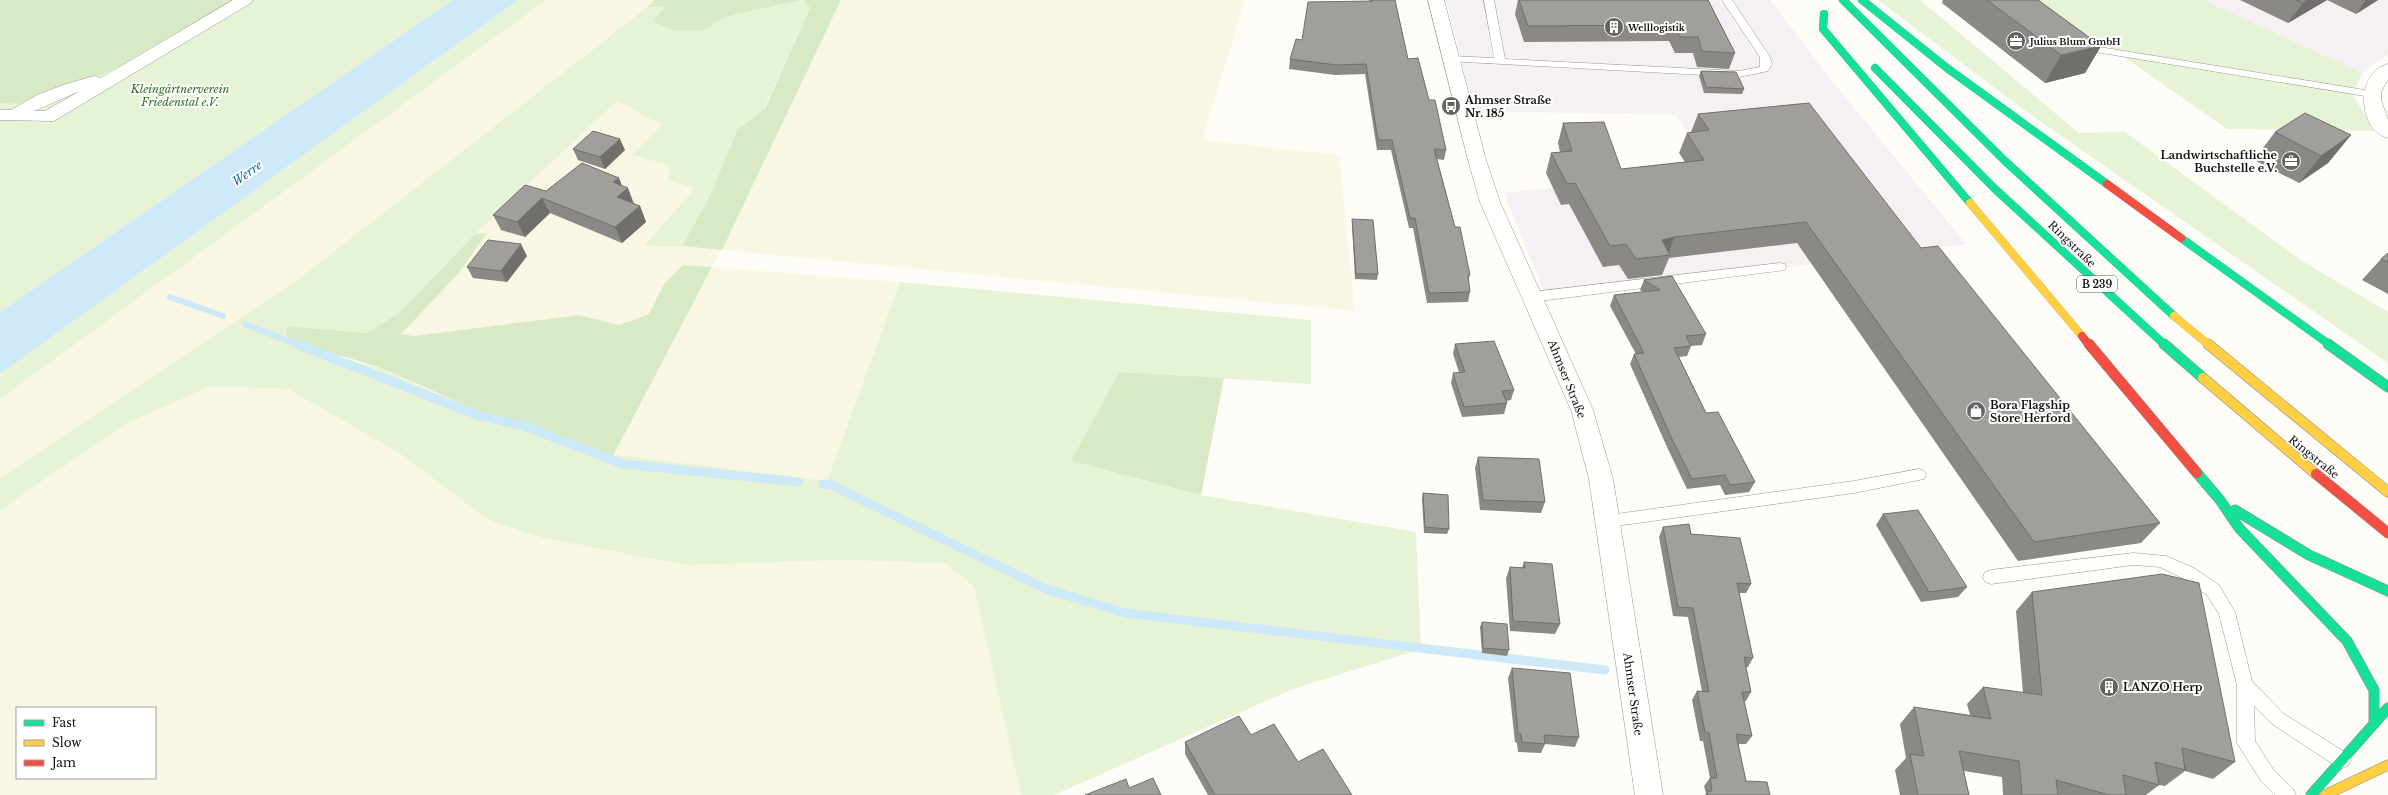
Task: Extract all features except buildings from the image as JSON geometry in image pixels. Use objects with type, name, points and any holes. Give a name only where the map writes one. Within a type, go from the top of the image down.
[{"type":"main road","name":"Ringstraße","points":[[1842,0],[1897,58],[2042,198],[2170,313],[2388,492]]},
{"type":"main road","points":[[1862,0],[1947,68],[2388,387]]},
{"type":"main road","points":[[1816,5],[1835,26]]},
{"type":"main road","points":[[1824,14],[1823,30],[2220,500],[2239,528],[2347,641],[2374,690],[2374,724]]},
{"type":"main road","name":"Ringstraße","points":[[1867,60],[1916,112],[2109,295],[2246,417],[2388,533]]},
{"type":"main road","points":[[2220,500],[2286,545],[2349,577],[2388,591]]},
{"type":"main road","points":[[2311,795],[2388,708]]},
{"type":"main road","points":[[2325,795],[2388,765]]},
{"type":"street","points":[[7,115],[55,92],[126,72],[245,0]]},
{"type":"street","name":"Ahmser Straße","points":[[1436,0],[1477,160],[1490,202],[1582,410],[1601,479],[1609,521],[1648,795]]},
{"type":"street","points":[[2388,69],[2379,77],[2370,94],[2374,111],[2388,132]]},
{"type":"lane","points":[[1488,0],[1500,61]]},
{"type":"lane","points":[[1451,58],[1739,74],[1764,69],[1768,64],[1765,57],[1727,0]]},
{"type":"lane","points":[[2070,45],[2370,94]]},
{"type":"lane","points":[[1532,296],[1780,267]]},
{"type":"lane","points":[[1609,521],[1854,487],[1919,476]]},
{"type":"lane","points":[[1991,578],[2133,559],[2161,561],[2188,573],[2213,590],[2227,612],[2244,685],[2246,743],[2268,775],[2287,795]]},
{"type":"lane","points":[[2244,685],[2278,719],[2342,760]]},
{"type":"shaded area","points":[[546,0],[655,0],[300,278],[0,478],[0,399]]},
{"type":"shaded area","points":[[841,0],[1245,0],[1202,140],[1339,155],[1355,311],[722,250]]},
{"type":"shaded area","points":[[1446,0],[1770,0],[1837,87],[1966,244],[1722,276],[1546,297],[1504,193],[1710,170],[1676,115],[1474,111]]},
{"type":"shaded area","points":[[2204,0],[2388,0],[2388,54],[2362,73]]},
{"type":"shaded area","points":[[617,101],[663,125],[632,155],[672,166],[695,188],[644,246],[682,246],[722,250],[712,267],[664,284],[649,314],[619,325],[579,315],[414,336],[401,334],[458,274],[487,233],[475,234]]},
{"type":"shaded area","points":[[712,267],[900,282],[827,481],[613,456]]},
{"type":"shaded area","points":[[211,386],[288,389],[399,453],[488,520],[544,538],[686,565],[844,560],[946,563],[974,587],[1021,795],[0,795],[0,512],[14,500],[130,422]]},
{"type":"green space","points":[[0,0],[236,0],[127,65],[19,104],[0,103]]},
{"type":"green space","name":"Kleingärtnerverein Friedenstal e.V.","points":[[236,0],[453,0],[0,312],[0,103],[19,104]]},
{"type":"green space","points":[[518,0],[546,0],[0,399],[0,374]]},
{"type":"green space","points":[[655,0],[802,0],[728,16],[704,30],[674,30],[653,22],[665,6],[647,7]]},
{"type":"green space","points":[[803,0],[810,8],[764,108],[738,129],[710,195],[682,246],[644,246],[695,188],[667,180],[671,166],[632,155],[662,125],[617,101],[475,234],[398,314],[366,333],[287,326],[286,342],[381,369],[509,425],[591,452],[827,481],[900,282],[1311,320],[1311,384],[1119,372],[1071,461],[1201,495],[1416,532],[1421,649],[1293,689],[1054,795],[1021,795],[974,587],[946,563],[844,560],[686,565],[544,538],[488,520],[399,453],[288,389],[211,386],[130,422],[14,500],[0,512],[0,478],[300,278],[647,7],[665,5],[654,22],[674,30],[704,30],[728,16]]},
{"type":"green space","points":[[803,0],[841,0],[722,250],[682,246],[710,195],[738,129],[765,108],[810,8]]},
{"type":"green space","points":[[1878,0],[1920,0],[2079,133],[2125,132],[2302,261],[2388,312],[2388,363],[2027,112]]},
{"type":"green space","points":[[2019,0],[2204,0],[2362,73],[2353,96],[2375,131],[2227,129],[2104,43],[2072,38]]},
{"type":"green space","points":[[487,233],[458,274],[401,334],[414,336],[579,315],[619,325],[649,314],[664,284],[683,265],[712,267],[613,456],[583,449],[524,430],[371,365],[286,342],[287,326],[366,333],[398,314],[475,234]]},
{"type":"green space","points":[[1119,372],[1224,378],[1201,495],[1071,461]]},
{"type":"water","name":"Werre","points":[[453,0],[518,0],[0,374],[0,312]]},
{"type":"waterway","points":[[170,297],[223,316]]},
{"type":"waterway","points":[[245,324],[298,345]]},
{"type":"waterway","points":[[296,344],[477,415],[527,427],[622,464],[798,482]]},
{"type":"waterway","points":[[823,484],[831,485],[1046,589],[1125,613],[1605,670]]},
{"type":"traffic: fast","points":[[1843,0],[1923,82],[2005,161],[2174,316]]},
{"type":"traffic: fast","points":[[1862,0],[1947,68],[2107,184]]},
{"type":"traffic: fast","points":[[1824,14],[1823,29],[1970,203]]},
{"type":"traffic: fast","points":[[1875,68],[1953,149],[2035,227],[2203,378]]},
{"type":"traffic: fast","points":[[2181,238],[2388,387]]},
{"type":"traffic: fast","points":[[2197,473],[2220,500],[2239,528],[2347,641],[2374,690],[2374,724]]},
{"type":"traffic: fast","points":[[2235,510],[2290,545],[2348,575],[2388,591]]},
{"type":"traffic: fast","points":[[2311,795],[2388,708]]},
{"type":"traffic: slow","points":[[1970,203],[2082,336]]},
{"type":"traffic: slow","points":[[2174,316],[2388,492]]},
{"type":"traffic: slow","points":[[2203,378],[2316,474]]},
{"type":"traffic: slow","points":[[2325,795],[2388,765]]},
{"type":"traffic: jam","points":[[2107,184],[2181,238]]},
{"type":"traffic: jam","points":[[2082,336],[2197,473]]},
{"type":"traffic: jam","points":[[2316,474],[2388,533]]},
{"type":"place","name":"Welllogistik","points":[[1614,27]]},
{"type":"place","name":"Julius Blum GmbH","points":[[2016,41]]},
{"type":"place","name":"Ahmser Straße Nr. 185","points":[[1451,106]]},
{"type":"place","name":"Landwirtschaftliche Buchstelle e.V.","points":[[2291,161]]},
{"type":"place","name":"Bora Flagship Store Herford","points":[[1976,411]]},
{"type":"place","name":"LANZO Herp","points":[[2109,687]]}]
